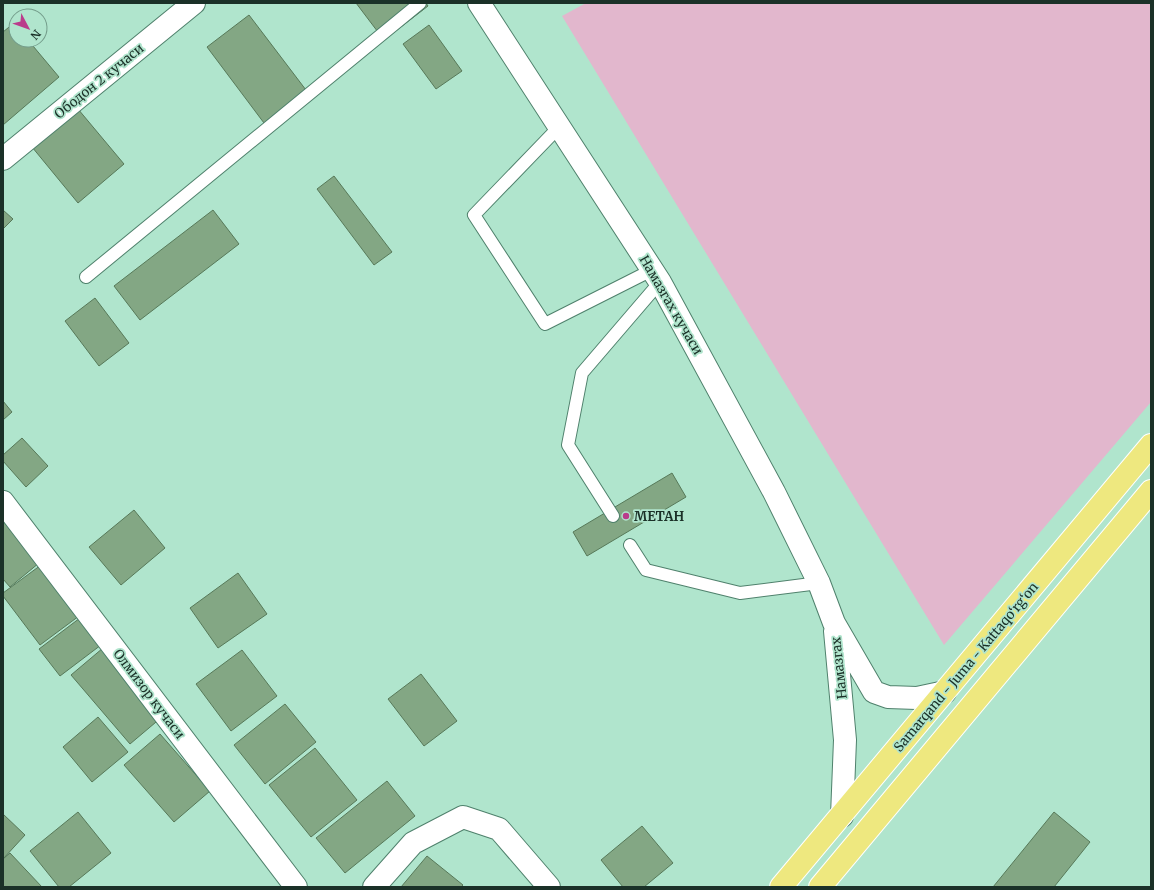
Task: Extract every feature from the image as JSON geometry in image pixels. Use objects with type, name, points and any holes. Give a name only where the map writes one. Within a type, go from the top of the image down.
[{"type":"main road","name":"Samarqand - Juma - Kattaqo‘rg‘on","points":[[781,887],[1151,446]]},
{"type":"main road","points":[[820,887],[1151,491]]},
{"type":"street","name":"Ободон 2 кучаси","points":[[3,159],[194,3]]},
{"type":"street","name":"Намазгах кучаси","points":[[479,3],[656,276],[774,492],[819,583],[834,623]]},
{"type":"street","name":"Олмизор кучаси","points":[[3,502],[296,887]]},
{"type":"street","name":"Намазгах","points":[[834,623],[874,692],[888,697],[917,698],[945,692]]},
{"type":"street","name":"Намазгах","points":[[834,623],[846,740],[842,816]]},
{"type":"street","points":[[374,887],[413,843],[463,817],[499,829],[549,887]]},
{"type":"lane","points":[[86,277],[420,3]]},
{"type":"lane","points":[[559,127],[474,215],[545,324],[656,276]]},
{"type":"lane","points":[[612,516],[568,445],[582,373],[656,276]]},
{"type":"lane","points":[[630,545],[646,570],[740,593],[819,583]]},
{"type":"shaded area","points":[[586,3],[1151,3],[1151,402],[944,645],[562,16]]},
{"type":"building","points":[[356,3],[426,3],[428,6],[384,40]]},
{"type":"building","points":[[249,15],[306,90],[264,123],[207,47]]},
{"type":"building","points":[[429,25],[462,71],[436,89],[403,44]]},
{"type":"building","points":[[8,28],[8,48],[35,48],[59,77],[3,125],[3,32]]},
{"type":"building","points":[[78,109],[124,164],[78,203],[32,147]]},
{"type":"building","points":[[334,176],[392,252],[374,265],[317,189]]},
{"type":"building","points":[[3,210],[13,219],[3,229]]},
{"type":"building","points":[[213,210],[239,244],[140,320],[114,286]]},
{"type":"building","points":[[95,298],[129,343],[99,366],[65,321]]},
{"type":"building","points":[[3,401],[12,412],[3,420]]},
{"type":"building","points":[[22,438],[48,466],[26,487],[3,461],[3,455]]},
{"type":"building","points":[[672,473],[686,497],[587,556],[573,532]]},
{"type":"building","points":[[134,510],[165,548],[121,585],[89,547]]},
{"type":"building","points":[[3,521],[39,563],[10,587],[3,579]]},
{"type":"building","points":[[41,565],[79,616],[40,645],[3,596],[3,593]]},
{"type":"building","points":[[238,573],[267,614],[218,648],[190,608]]},
{"type":"building","points":[[80,618],[101,645],[60,676],[39,649]]},
{"type":"building","points":[[103,648],[162,717],[130,744],[71,675]]},
{"type":"building","points":[[242,650],[277,696],[231,731],[196,684]]},
{"type":"building","points":[[421,674],[457,721],[424,746],[388,699]]},
{"type":"building","points":[[285,704],[316,742],[265,784],[234,745]]},
{"type":"building","points":[[98,717],[128,752],[92,782],[63,747]]},
{"type":"building","points":[[160,734],[210,791],[174,822],[124,765]]},
{"type":"building","points":[[315,748],[357,800],[311,837],[269,785]]},
{"type":"building","points":[[387,781],[415,816],[345,873],[316,838]]},
{"type":"building","points":[[78,812],[111,853],[69,887],[59,887],[30,851]]},
{"type":"building","points":[[1054,812],[1090,842],[1054,887],[993,887]]},
{"type":"building","points":[[3,814],[25,835],[3,859]]},
{"type":"building","points":[[642,826],[673,863],[644,887],[623,887],[601,860]]},
{"type":"building","points":[[10,853],[42,887],[3,887],[3,859]]},
{"type":"building","points":[[427,856],[463,885],[461,887],[401,887]]},
{"type":"place","name":"МЕТАН","points":[[626,516]]}]
